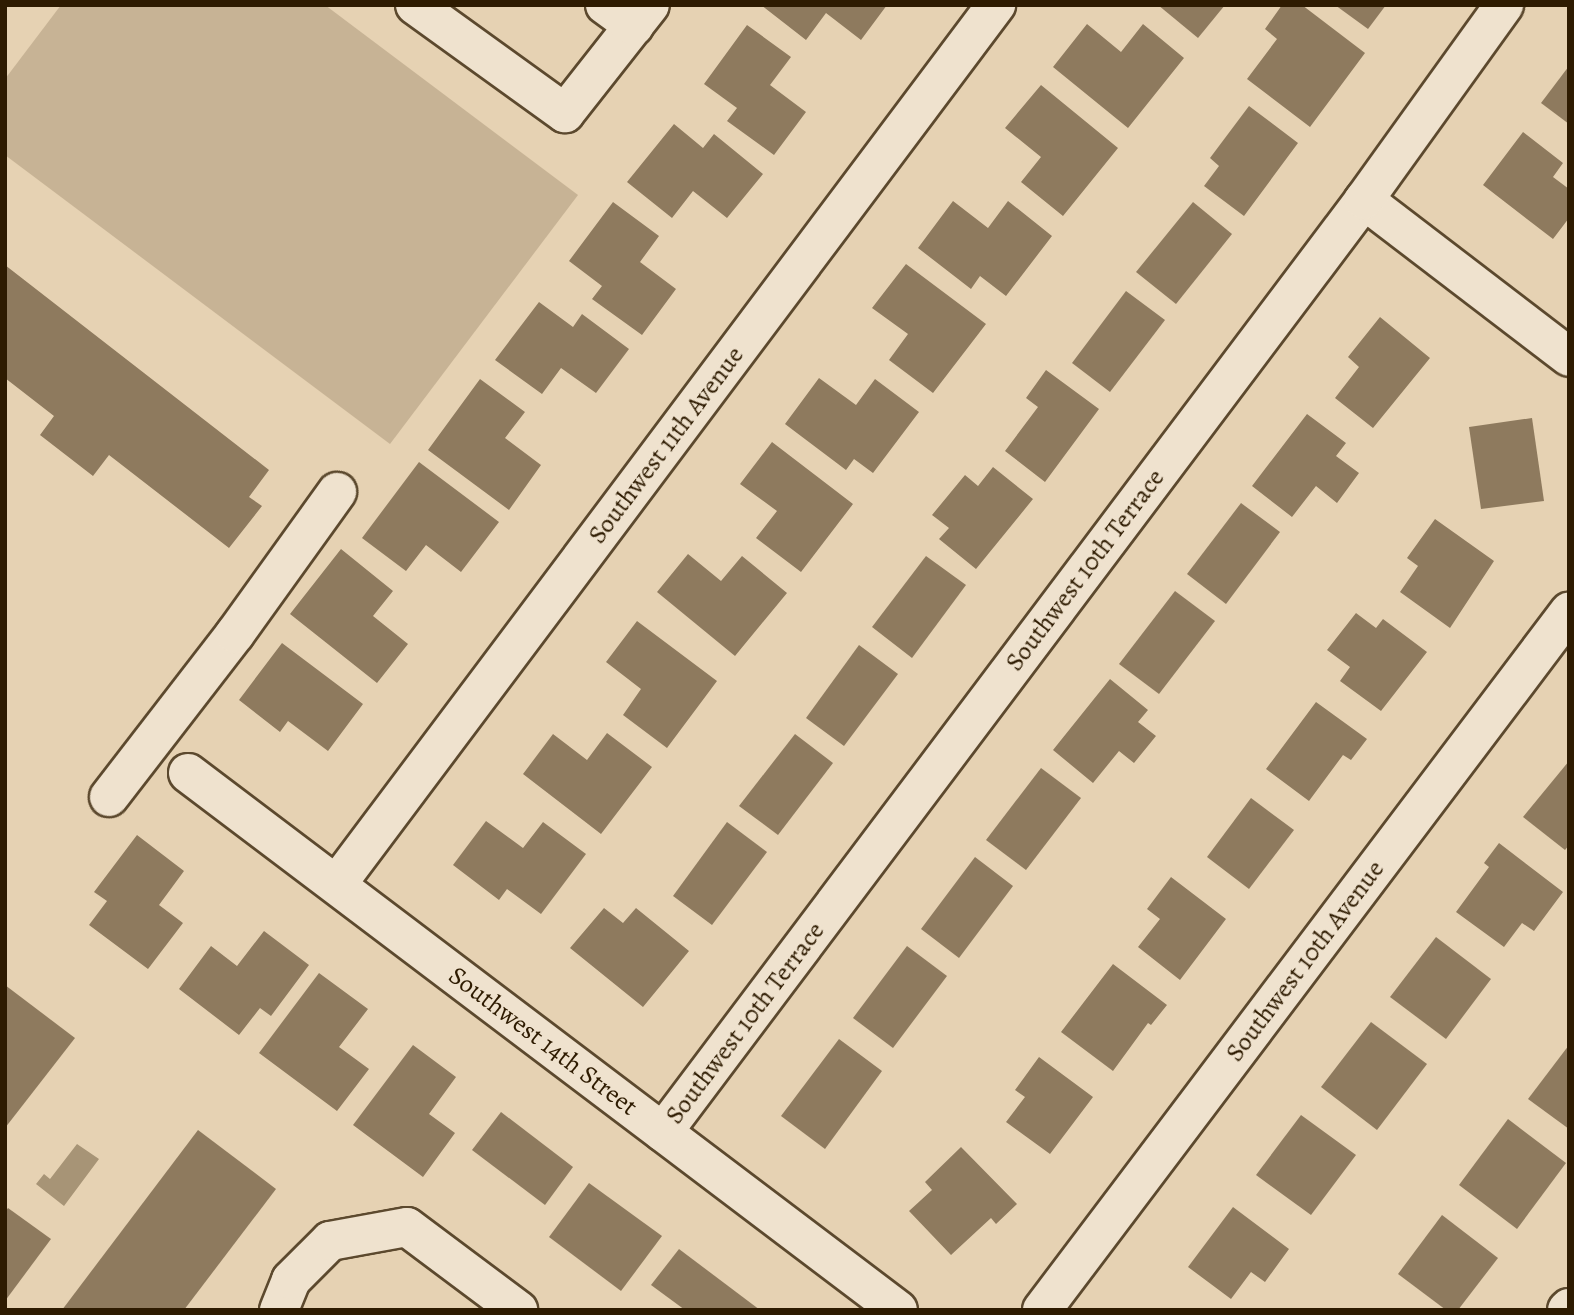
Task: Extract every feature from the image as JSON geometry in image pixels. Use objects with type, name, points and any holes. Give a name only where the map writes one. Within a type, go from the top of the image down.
[{"type":"street","points":[[415,5],[565,113],[630,12]]},
{"type":"street","name":"Southwest 11th Avenue","points":[[337,884],[996,5]]},
{"type":"street","name":"Southwest 10th Terrace","points":[[663,1132],[1364,200],[1504,5]]},
{"type":"street","points":[[1364,200],[1569,357]]},
{"type":"street","points":[[109,797],[235,634],[337,492]]},
{"type":"street","name":"Southwest 10th Avenue","points":[[1042,1310],[1569,612]]},
{"type":"street","name":"Southwest 14th Street","points":[[188,773],[898,1310]]},
{"type":"street","points":[[279,1310],[291,1280],[330,1241],[407,1227],[518,1310]]},
{"type":"shaded area","points":[[61,5],[325,5],[578,195],[390,444],[5,155],[5,79]]},
{"type":"shaded area","points":[[77,1144],[99,1159],[64,1206],[36,1184],[44,1174],[50,1179]]},
{"type":"building","points":[[761,5],[887,5],[861,40],[826,13],[806,40]]},
{"type":"building","points":[[1158,5],[1225,5],[1198,38]]},
{"type":"building","points":[[1282,5],[1302,5],[1365,53],[1310,127],[1247,79],[1277,39],[1265,29]]},
{"type":"building","points":[[1335,5],[1386,5],[1368,29]]},
{"type":"building","points":[[1087,24],[1121,52],[1143,24],[1184,58],[1128,128],[1053,67]]},
{"type":"building","points":[[747,25],[791,57],[770,85],[806,112],[774,155],[727,121],[737,108],[704,84]]},
{"type":"building","points":[[1569,66],[1569,124],[1541,103]]},
{"type":"building","points":[[1041,85],[1118,148],[1063,216],[1021,182],[1041,157],[1005,128]]},
{"type":"building","points":[[1249,106],[1298,143],[1244,216],[1204,186],[1219,166],[1210,158]]},
{"type":"building","points":[[674,124],[703,148],[714,134],[763,174],[727,218],[693,191],[672,218],[627,182]]},
{"type":"building","points":[[1523,132],[1563,163],[1553,177],[1569,189],[1569,218],[1553,239],[1483,185]]},
{"type":"building","points":[[953,201],[988,228],[1008,201],[1052,236],[1006,296],[980,276],[971,289],[918,248]]},
{"type":"building","points":[[613,202],[659,236],[640,262],[676,289],[642,335],[592,299],[602,286],[569,261]]},
{"type":"building","points":[[1193,202],[1232,234],[1176,304],[1136,272]]},
{"type":"building","points":[[906,264],[986,324],[933,393],[889,360],[908,334],[872,308]]},
{"type":"building","points":[[5,265],[269,470],[249,497],[262,506],[229,548],[109,455],[93,476],[40,435],[54,416],[5,378]]},
{"type":"building","points":[[1126,291],[1165,320],[1110,392],[1072,363]]},
{"type":"building","points":[[539,302],[573,327],[582,314],[629,349],[596,393],[561,368],[542,394],[495,360]]},
{"type":"building","points":[[1380,317],[1430,358],[1373,428],[1335,398],[1359,367],[1348,357]]},
{"type":"building","points":[[1046,370],[1099,409],[1045,482],[1005,451],[1038,407],[1026,398]]},
{"type":"building","points":[[819,378],[856,405],[875,379],[919,412],[873,473],[854,459],[846,470],[785,424]]},
{"type":"building","points":[[480,379],[525,412],[505,438],[541,465],[509,510],[428,450]]},
{"type":"building","points":[[1307,414],[1346,443],[1336,456],[1359,473],[1337,503],[1316,486],[1292,517],[1252,486]]},
{"type":"building","points":[[1532,418],[1544,501],[1481,509],[1469,427]]},
{"type":"building","points":[[772,442],[853,504],[801,572],[756,538],[777,511],[740,484]]},
{"type":"building","points":[[419,462],[499,522],[461,572],[426,545],[406,571],[362,538]]},
{"type":"building","points":[[993,467],[1033,499],[976,569],[939,539],[949,528],[932,515],[965,475],[978,486]]},
{"type":"building","points":[[1241,503],[1280,532],[1226,604],[1187,574]]},
{"type":"building","points":[[1435,519],[1494,561],[1450,628],[1400,592],[1418,566],[1407,558]]},
{"type":"building","points":[[341,549],[393,591],[373,616],[408,644],[377,683],[290,614]]},
{"type":"building","points":[[688,554],[721,581],[742,556],[787,593],[735,656],[657,592]]},
{"type":"building","points":[[926,556],[966,585],[912,658],[872,627]]},
{"type":"building","points":[[1175,591],[1215,621],[1159,694],[1119,664]]},
{"type":"building","points":[[1356,613],[1376,628],[1383,619],[1427,652],[1381,711],[1340,681],[1350,667],[1327,650]]},
{"type":"building","points":[[637,621],[717,681],[667,748],[623,715],[641,689],[606,662]]},
{"type":"building","points":[[282,643],[363,704],[328,751],[288,721],[280,732],[239,700]]},
{"type":"building","points":[[859,645],[898,674],[844,746],[806,718]]},
{"type":"building","points":[[1110,679],[1148,710],[1138,722],[1156,736],[1134,763],[1119,751],[1093,783],[1053,750]]},
{"type":"building","points":[[1316,702],[1367,739],[1351,760],[1343,755],[1309,801],[1266,769]]},
{"type":"building","points":[[607,733],[652,767],[601,834],[523,774],[553,734],[587,760]]},
{"type":"building","points":[[795,734],[833,763],[778,835],[739,806]]},
{"type":"building","points":[[1569,761],[1569,845],[1565,850],[1523,817]]},
{"type":"building","points":[[1041,768],[1081,798],[1026,870],[986,840]]},
{"type":"building","points":[[1251,798],[1294,830],[1249,889],[1207,857]]},
{"type":"building","points":[[486,821],[523,848],[543,822],[586,854],[541,914],[507,889],[499,900],[453,865]]},
{"type":"building","points":[[727,822],[767,852],[712,925],[673,896]]},
{"type":"building","points":[[137,835],[184,871],[159,905],[183,923],[148,969],[89,925],[107,901],[94,892]]},
{"type":"building","points":[[1499,843],[1563,892],[1534,931],[1522,923],[1504,947],[1456,912],[1489,867],[1484,863]]},
{"type":"building","points":[[975,857],[1013,886],[959,958],[921,929]]},
{"type":"building","points":[[1171,877],[1226,919],[1180,980],[1138,947],[1160,919],[1147,909]]},
{"type":"building","points":[[604,908],[623,923],[636,908],[689,951],[643,1007],[570,948]]},
{"type":"building","points":[[264,931],[309,965],[271,1016],[260,1008],[239,1035],[179,989],[211,946],[237,966]]},
{"type":"building","points":[[1436,937],[1491,979],[1446,1039],[1390,997]]},
{"type":"building","points":[[907,946],[947,976],[893,1048],[853,1018]]},
{"type":"building","points":[[1113,964],[1167,1005],[1151,1025],[1148,1023],[1113,1071],[1061,1032]]},
{"type":"building","points":[[319,973],[368,1009],[339,1047],[369,1069],[337,1111],[259,1053]]},
{"type":"building","points":[[5,985],[75,1038],[5,1128]]},
{"type":"building","points":[[1371,1022],[1427,1064],[1377,1130],[1321,1087]]},
{"type":"building","points":[[839,1039],[882,1071],[825,1149],[781,1116]]},
{"type":"building","points":[[413,1045],[456,1077],[429,1114],[455,1133],[423,1177],[353,1125]]},
{"type":"building","points":[[1569,1045],[1569,1129],[1528,1099]]},
{"type":"building","points":[[1039,1057],[1093,1097],[1050,1154],[1006,1122],[1025,1097],[1015,1090]]},
{"type":"building","points":[[501,1112],[573,1167],[545,1205],[472,1150]]},
{"type":"building","points":[[1301,1115],[1356,1155],[1311,1215],[1256,1175]]},
{"type":"building","points":[[1508,1119],[1566,1163],[1517,1229],[1459,1185]]},
{"type":"building","points":[[198,1130],[276,1189],[184,1310],[62,1310]]},
{"type":"building","points":[[961,1147],[1017,1204],[996,1224],[991,1218],[951,1255],[909,1211],[932,1190],[925,1182]]},
{"type":"building","points":[[589,1183],[662,1236],[621,1291],[549,1237]]},
{"type":"building","points":[[1233,1207],[1289,1249],[1265,1282],[1251,1272],[1231,1299],[1188,1267]]},
{"type":"building","points":[[8,1208],[51,1239],[5,1301],[5,1212]]},
{"type":"building","points":[[1442,1215],[1498,1258],[1458,1310],[1446,1310],[1398,1274]]},
{"type":"building","points":[[679,1249],[760,1310],[685,1310],[651,1285]]}]
